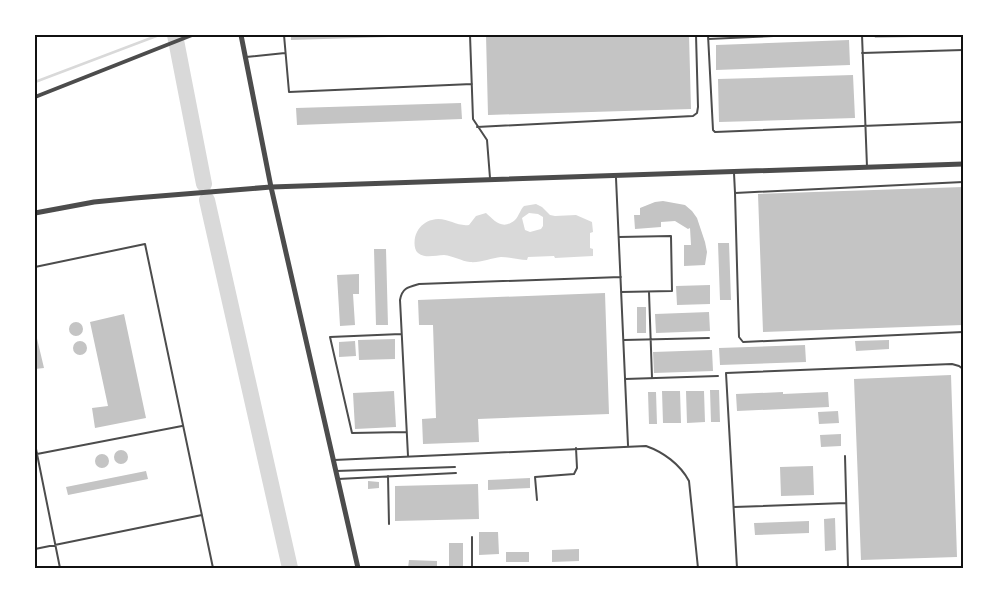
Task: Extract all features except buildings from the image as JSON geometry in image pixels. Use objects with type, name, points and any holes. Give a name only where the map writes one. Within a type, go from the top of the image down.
[{"type":"street","points":[[35,97],[192,35]]},
{"type":"street","points":[[241,35],[271,187],[358,568]]},
{"type":"street","points":[[35,213],[111,200],[271,187],[963,164]]},
{"type":"lane","points":[[284,35],[288,92],[472,84]]},
{"type":"lane","points":[[470,35],[473,119],[487,140],[490,179]]},
{"type":"lane","points":[[477,127],[693,116],[697,113],[698,107],[696,35]]},
{"type":"lane","points":[[708,35],[714,132],[963,122]]},
{"type":"lane","points":[[708,39],[797,35]]},
{"type":"lane","points":[[862,35],[867,167]]},
{"type":"lane","points":[[862,53],[963,50]]},
{"type":"lane","points":[[246,57],[285,53]]},
{"type":"lane","points":[[734,171],[739,337],[743,342],[963,332]]},
{"type":"lane","points":[[616,175],[628,446]]},
{"type":"lane","points":[[735,193],[963,182]]},
{"type":"lane","points":[[619,237],[671,236],[672,291],[621,292]]},
{"type":"lane","points":[[35,267],[144,244],[213,568]]},
{"type":"lane","points":[[408,456],[400,300],[401,293],[406,287],[419,284],[621,277]]},
{"type":"lane","points":[[649,292],[652,378]]},
{"type":"lane","points":[[402,334],[330,337],[352,433],[406,432]]},
{"type":"lane","points":[[624,340],[709,338]]},
{"type":"lane","points":[[737,568],[726,373],[952,364],[959,366],[963,370]]},
{"type":"lane","points":[[625,379],[718,376]]},
{"type":"lane","points":[[37,454],[183,426]]},
{"type":"lane","points":[[35,444],[60,568]]},
{"type":"lane","points":[[334,460],[646,446],[656,449],[677,464],[690,481],[698,568]]},
{"type":"lane","points":[[537,500],[535,477],[574,474],[577,468],[576,448]]},
{"type":"lane","points":[[845,456],[848,568]]},
{"type":"lane","points":[[336,471],[455,467]]},
{"type":"lane","points":[[338,479],[456,473]]},
{"type":"lane","points":[[388,476],[389,524]]},
{"type":"lane","points":[[734,507],[846,503]]},
{"type":"lane","points":[[35,549],[202,515]]},
{"type":"lane","points":[[472,537],[472,568]]},
{"type":"shaded area","points":[[536,204],[550,215],[576,215],[592,222],[593,232],[590,233],[590,248],[593,249],[593,256],[528,257],[527,260],[501,257],[470,262],[444,255],[424,256],[415,249],[417,232],[423,224],[430,221],[442,219],[469,225],[476,216],[486,213],[495,221],[506,225],[515,220],[524,206]],"holes":[[[529,213],[538,214],[543,217],[541,229],[530,232],[525,230],[522,218]]]},
{"type":"waterway","points":[[35,82],[159,35]]},
{"type":"waterway","points":[[175,35],[204,184]]},
{"type":"waterway","points":[[207,200],[290,568]]}]
